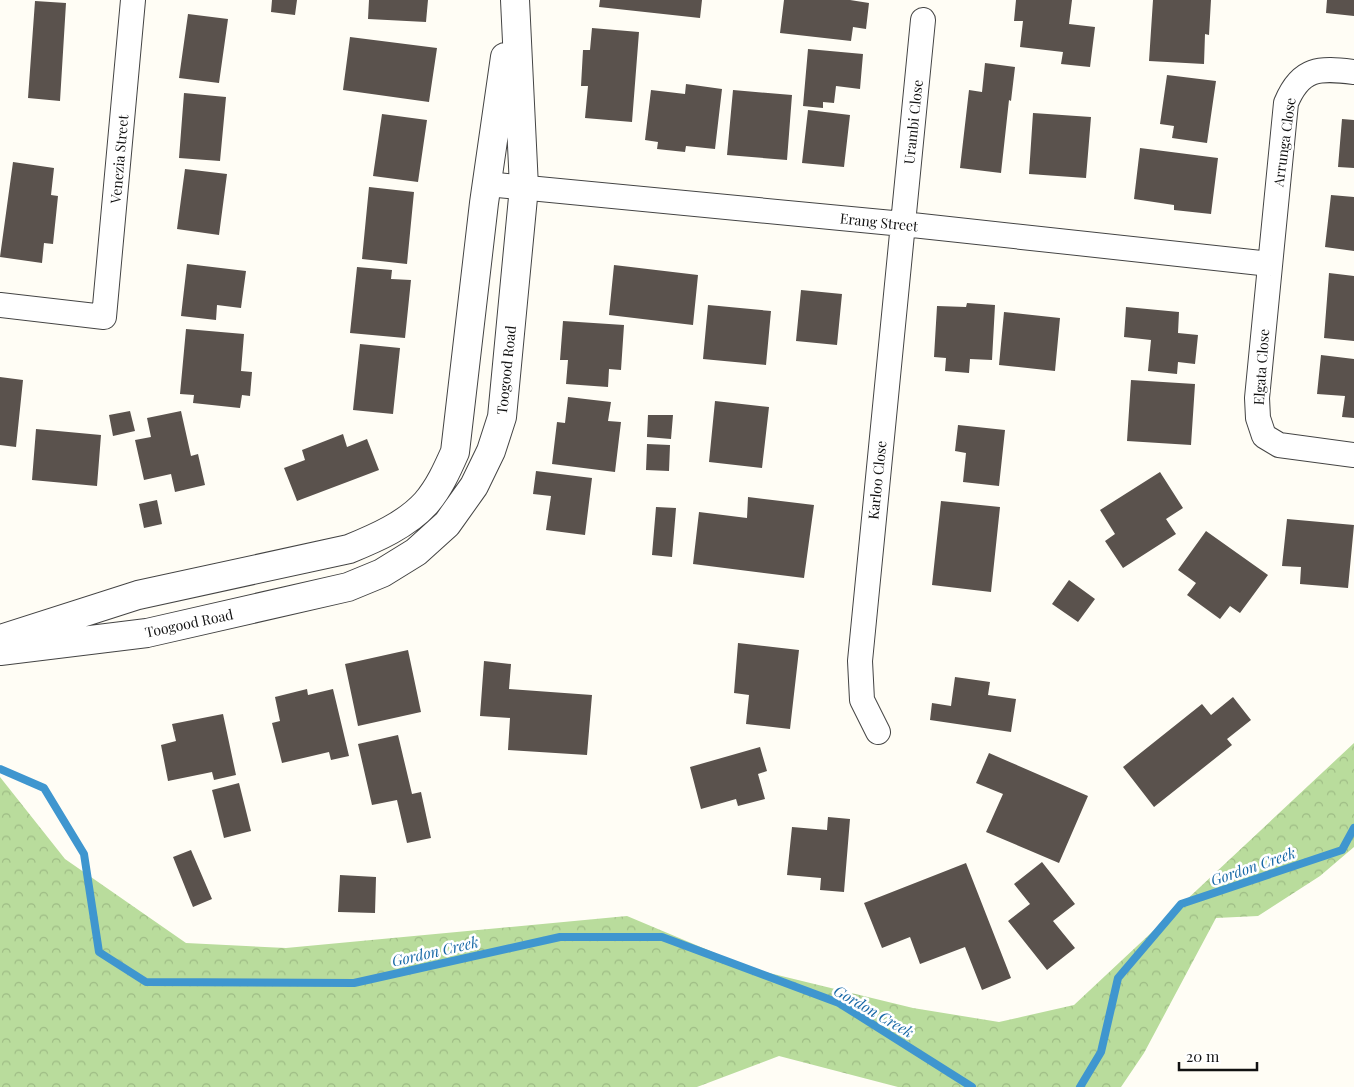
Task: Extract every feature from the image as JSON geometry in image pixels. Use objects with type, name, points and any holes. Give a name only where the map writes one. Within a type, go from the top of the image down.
[{"type":"street","name":"Venezia Street","points":[[0,306],[104,317],[133,0]]},
{"type":"street","name":"Toogood Road","points":[[0,640],[138,595],[349,549],[373,539],[403,522],[426,504],[442,480],[455,452],[487,184],[514,0]]},
{"type":"street","name":"Toogood Road","points":[[0,651],[147,633],[348,588],[382,573],[416,552],[447,524],[474,486],[492,451],[502,417],[524,188],[514,0]]},
{"type":"street","name":"Urambi Close","points":[[903,224],[923,20]]},
{"type":"street","name":"Arrunga Close","points":[[1270,264],[1286,103],[1292,89],[1304,76],[1320,70],[1354,72]]},
{"type":"street","name":"Erang Street","points":[[487,184],[903,224],[1270,264]]},
{"type":"street","name":"Karloo Close","points":[[878,732],[862,700],[860,661],[903,224]]},
{"type":"street","name":"Elgata Close","points":[[1270,264],[1257,398],[1258,418],[1264,436],[1280,445],[1354,454]]},
{"type":"green space","points":[[1354,743],[1354,847],[1320,876],[1258,916],[1216,918],[1144,1053],[1121,1087],[898,1087],[779,1056],[697,1087],[0,1087],[0,777],[65,859],[186,943],[286,948],[627,916],[753,969],[913,1008],[999,1022],[1074,1005]]},
{"type":"building","points":[[272,0],[297,0],[295,15],[271,12]]},
{"type":"building","points":[[369,0],[428,0],[426,22],[368,19]]},
{"type":"building","points":[[600,0],[702,0],[700,18],[599,7]]},
{"type":"building","points":[[784,0],[850,0],[869,3],[866,29],[853,27],[851,41],[780,33]]},
{"type":"building","points":[[1016,0],[1072,0],[1069,24],[1095,27],[1090,67],[1061,64],[1063,52],[1020,47],[1023,21],[1014,21]]},
{"type":"building","points":[[1153,0],[1211,0],[1209,35],[1205,34],[1204,64],[1149,61]]},
{"type":"building","points":[[1327,0],[1354,0],[1354,16],[1326,13]]},
{"type":"building","points":[[35,1],[66,3],[60,101],[28,98]]},
{"type":"building","points":[[188,14],[228,19],[219,83],[179,78]]},
{"type":"building","points":[[592,28],[639,32],[632,122],[585,118],[588,86],[581,86],[583,50],[590,50]]},
{"type":"building","points":[[350,37],[437,48],[429,102],[343,90]]},
{"type":"building","points":[[808,49],[863,54],[860,89],[836,86],[834,103],[823,102],[823,108],[803,106]]},
{"type":"building","points":[[985,63],[1015,67],[1011,101],[1009,100],[1001,173],[960,168],[969,90],[982,92]]},
{"type":"building","points":[[1167,75],[1216,81],[1207,143],[1172,138],[1174,126],[1160,124]]},
{"type":"building","points":[[686,84],[722,89],[715,149],[686,146],[685,152],[657,149],[658,142],[645,140],[651,90],[685,94]]},
{"type":"building","points":[[733,90],[792,95],[787,160],[727,155]]},
{"type":"building","points":[[184,93],[226,97],[220,161],[179,158]]},
{"type":"building","points":[[808,110],[850,115],[844,167],[802,163]]},
{"type":"building","points":[[1033,113],[1091,117],[1086,178],[1029,174]]},
{"type":"building","points":[[382,114],[427,120],[418,182],[373,176]]},
{"type":"building","points":[[1342,119],[1354,120],[1354,168],[1338,167]]},
{"type":"building","points":[[1140,148],[1218,158],[1211,214],[1174,210],[1174,205],[1134,199]]},
{"type":"building","points":[[13,162],[54,168],[51,195],[58,196],[53,244],[44,243],[42,263],[0,257]]},
{"type":"building","points":[[185,169],[227,174],[219,235],[177,229]]},
{"type":"building","points":[[369,187],[414,192],[407,264],[362,259]]},
{"type":"building","points":[[1331,195],[1354,197],[1354,251],[1325,247]]},
{"type":"building","points":[[187,264],[246,271],[241,308],[217,305],[216,320],[181,316]]},
{"type":"building","points":[[614,265],[698,275],[693,325],[609,315]]},
{"type":"building","points":[[357,267],[392,270],[391,279],[411,280],[405,338],[350,333]]},
{"type":"building","points":[[1329,273],[1354,276],[1354,341],[1324,338]]},
{"type":"building","points":[[801,290],[842,294],[837,345],[796,341]]},
{"type":"building","points":[[967,303],[995,305],[992,360],[970,359],[969,373],[945,371],[946,358],[934,357],[937,306],[966,307]]},
{"type":"building","points":[[708,305],[771,311],[766,365],[703,359]]},
{"type":"building","points":[[1126,307],[1179,312],[1178,333],[1198,335],[1195,364],[1178,362],[1177,374],[1148,371],[1151,340],[1124,337]]},
{"type":"building","points":[[1004,312],[1060,318],[1055,371],[999,365]]},
{"type":"building","points":[[563,321],[624,325],[621,370],[609,369],[608,387],[566,384],[568,360],[560,360]]},
{"type":"building","points":[[186,329],[244,334],[241,371],[252,372],[250,396],[242,395],[240,408],[193,403],[194,395],[180,394]]},
{"type":"building","points":[[360,344],[400,348],[393,414],[353,410]]},
{"type":"building","points":[[1321,355],[1354,359],[1354,418],[1342,417],[1345,396],[1317,394]]},
{"type":"building","points":[[0,377],[23,380],[16,447],[0,445]]},
{"type":"building","points":[[1131,380],[1195,384],[1191,445],[1127,441]]},
{"type":"building","points":[[568,397],[611,402],[608,421],[621,422],[615,472],[552,464],[557,422],[565,423]]},
{"type":"building","points":[[715,401],[769,407],[762,468],[709,462]]},
{"type":"building","points":[[130,411],[135,431],[113,436],[109,415]]},
{"type":"building","points":[[181,411],[191,456],[198,454],[205,485],[175,492],[171,474],[144,480],[135,440],[151,437],[147,418]]},
{"type":"building","points":[[648,415],[673,415],[671,439],[647,437]]},
{"type":"building","points":[[958,425],[1005,430],[999,486],[963,482],[966,453],[955,451]]},
{"type":"building","points":[[36,429],[101,435],[97,486],[32,480]]},
{"type":"building","points":[[343,434],[347,447],[367,439],[379,470],[297,501],[284,468],[305,460],[302,450]]},
{"type":"building","points":[[647,444],[670,445],[669,471],[646,470]]},
{"type":"building","points":[[536,471],[592,478],[585,535],[546,530],[551,496],[533,494]]},
{"type":"building","points":[[1160,472],[1183,508],[1166,519],[1176,534],[1123,568],[1105,541],[1115,534],[1100,510]]},
{"type":"building","points":[[748,497],[814,505],[804,578],[693,564],[699,512],[747,518]]},
{"type":"building","points":[[157,500],[162,524],[144,528],[139,504]]},
{"type":"building","points":[[941,501],[1000,507],[991,592],[932,585]]},
{"type":"building","points":[[656,507],[676,508],[672,557],[652,555]]},
{"type":"building","points":[[1287,519],[1354,525],[1348,588],[1300,584],[1301,567],[1282,566]]},
{"type":"building","points":[[1206,531],[1268,575],[1240,613],[1230,606],[1220,619],[1187,595],[1196,583],[1178,570]]},
{"type":"building","points":[[1069,580],[1095,599],[1078,622],[1052,604]]},
{"type":"building","points":[[738,643],[799,650],[790,729],[746,724],[749,695],[734,693]]},
{"type":"building","points":[[408,650],[421,712],[358,726],[345,664]]},
{"type":"building","points":[[484,661],[511,664],[509,689],[592,695],[587,755],[508,750],[510,718],[480,716]]},
{"type":"building","points":[[955,677],[990,682],[988,695],[1016,699],[1011,732],[930,720],[932,703],[951,706]]},
{"type":"building","points":[[307,689],[308,695],[333,689],[349,756],[331,760],[329,752],[282,763],[272,723],[280,721],[275,697]]},
{"type":"building","points":[[1233,697],[1251,720],[1227,739],[1232,745],[1154,807],[1123,767],[1202,704],[1211,715]]},
{"type":"building","points":[[223,714],[236,775],[214,780],[212,772],[168,781],[161,745],[176,741],[172,724]]},
{"type":"building","points":[[398,735],[412,794],[421,792],[431,838],[407,843],[397,800],[372,805],[358,744]]},
{"type":"building","points":[[760,747],[767,771],[758,774],[765,799],[738,806],[736,799],[701,809],[690,767]]},
{"type":"building","points":[[989,753],[1088,796],[1059,863],[986,832],[1003,794],[976,783]]},
{"type":"building","points":[[239,783],[251,831],[224,838],[212,790]]},
{"type":"building","points":[[828,817],[850,819],[844,892],[820,890],[821,878],[787,875],[792,827],[827,830]]},
{"type":"building","points":[[191,850],[212,899],[193,907],[173,857]]},
{"type":"building","points":[[1042,862],[1075,904],[1053,921],[1075,948],[1047,970],[1008,921],[1030,904],[1014,884]]},
{"type":"building","points":[[966,863],[1011,978],[982,990],[965,947],[920,964],[910,937],[882,948],[864,903]]},
{"type":"building","points":[[340,875],[376,877],[375,913],[338,912]]},
{"type":"waterway","name":"Gordon Creek","points":[[0,769],[44,788],[84,854],[99,952],[146,982],[354,983],[560,937],[662,937],[839,1003],[972,1087]]},
{"type":"waterway","name":"Gordon Creek","points":[[1080,1087],[1101,1052],[1118,978],[1181,904],[1342,850],[1354,828]]}]
